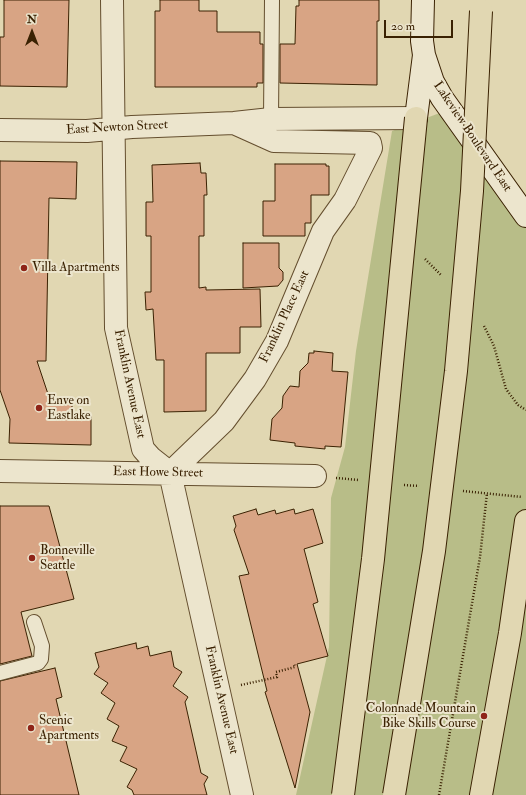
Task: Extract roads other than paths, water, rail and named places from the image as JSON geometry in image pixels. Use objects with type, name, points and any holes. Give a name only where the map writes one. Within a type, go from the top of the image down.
[{"type":"highway","points":[[394,795],[434,551],[456,371],[472,191],[481,5]]},
{"type":"highway","points":[[343,795],[373,559],[416,118]]},
{"type":"highway","points":[[481,795],[508,641],[526,521]]},
{"type":"street","name":"Franklin Avenue East","points":[[112,0],[112,128],[116,328],[143,449],[170,474],[242,795]]},
{"type":"street","points":[[416,118],[424,55],[422,41],[422,0]]},
{"type":"street","name":"Lakeview Boulevard East","points":[[424,55],[428,68],[442,98],[526,216]]},
{"type":"street","name":"East Newton Street","points":[[0,130],[87,131],[112,128],[234,123],[272,119],[416,118]]},
{"type":"street","name":"East Newton Street","points":[[234,123],[274,141],[370,143]]},
{"type":"street","name":"Franklin Place East","points":[[170,474],[224,421],[255,379],[277,341],[323,231],[345,200],[369,153],[371,148],[370,143]]},
{"type":"street","name":"East Howe Street","points":[[0,471],[315,476]]},
{"type":"lane","points":[[272,0],[272,119]]},
{"type":"lane","points":[[0,673],[38,663],[41,659],[42,646],[34,622]]},
{"type":"place","name":"Villa Apartments","points":[[24,268]]},
{"type":"place","name":"Enve on Eastlake","points":[[39,408]]},
{"type":"place","name":"Bonneville Seattle","points":[[32,558]]},
{"type":"place","name":"Colonnade Mountain Bike Skills Course","points":[[484,716]]},
{"type":"place","name":"Scenic Apartments","points":[[31,728]]}]
